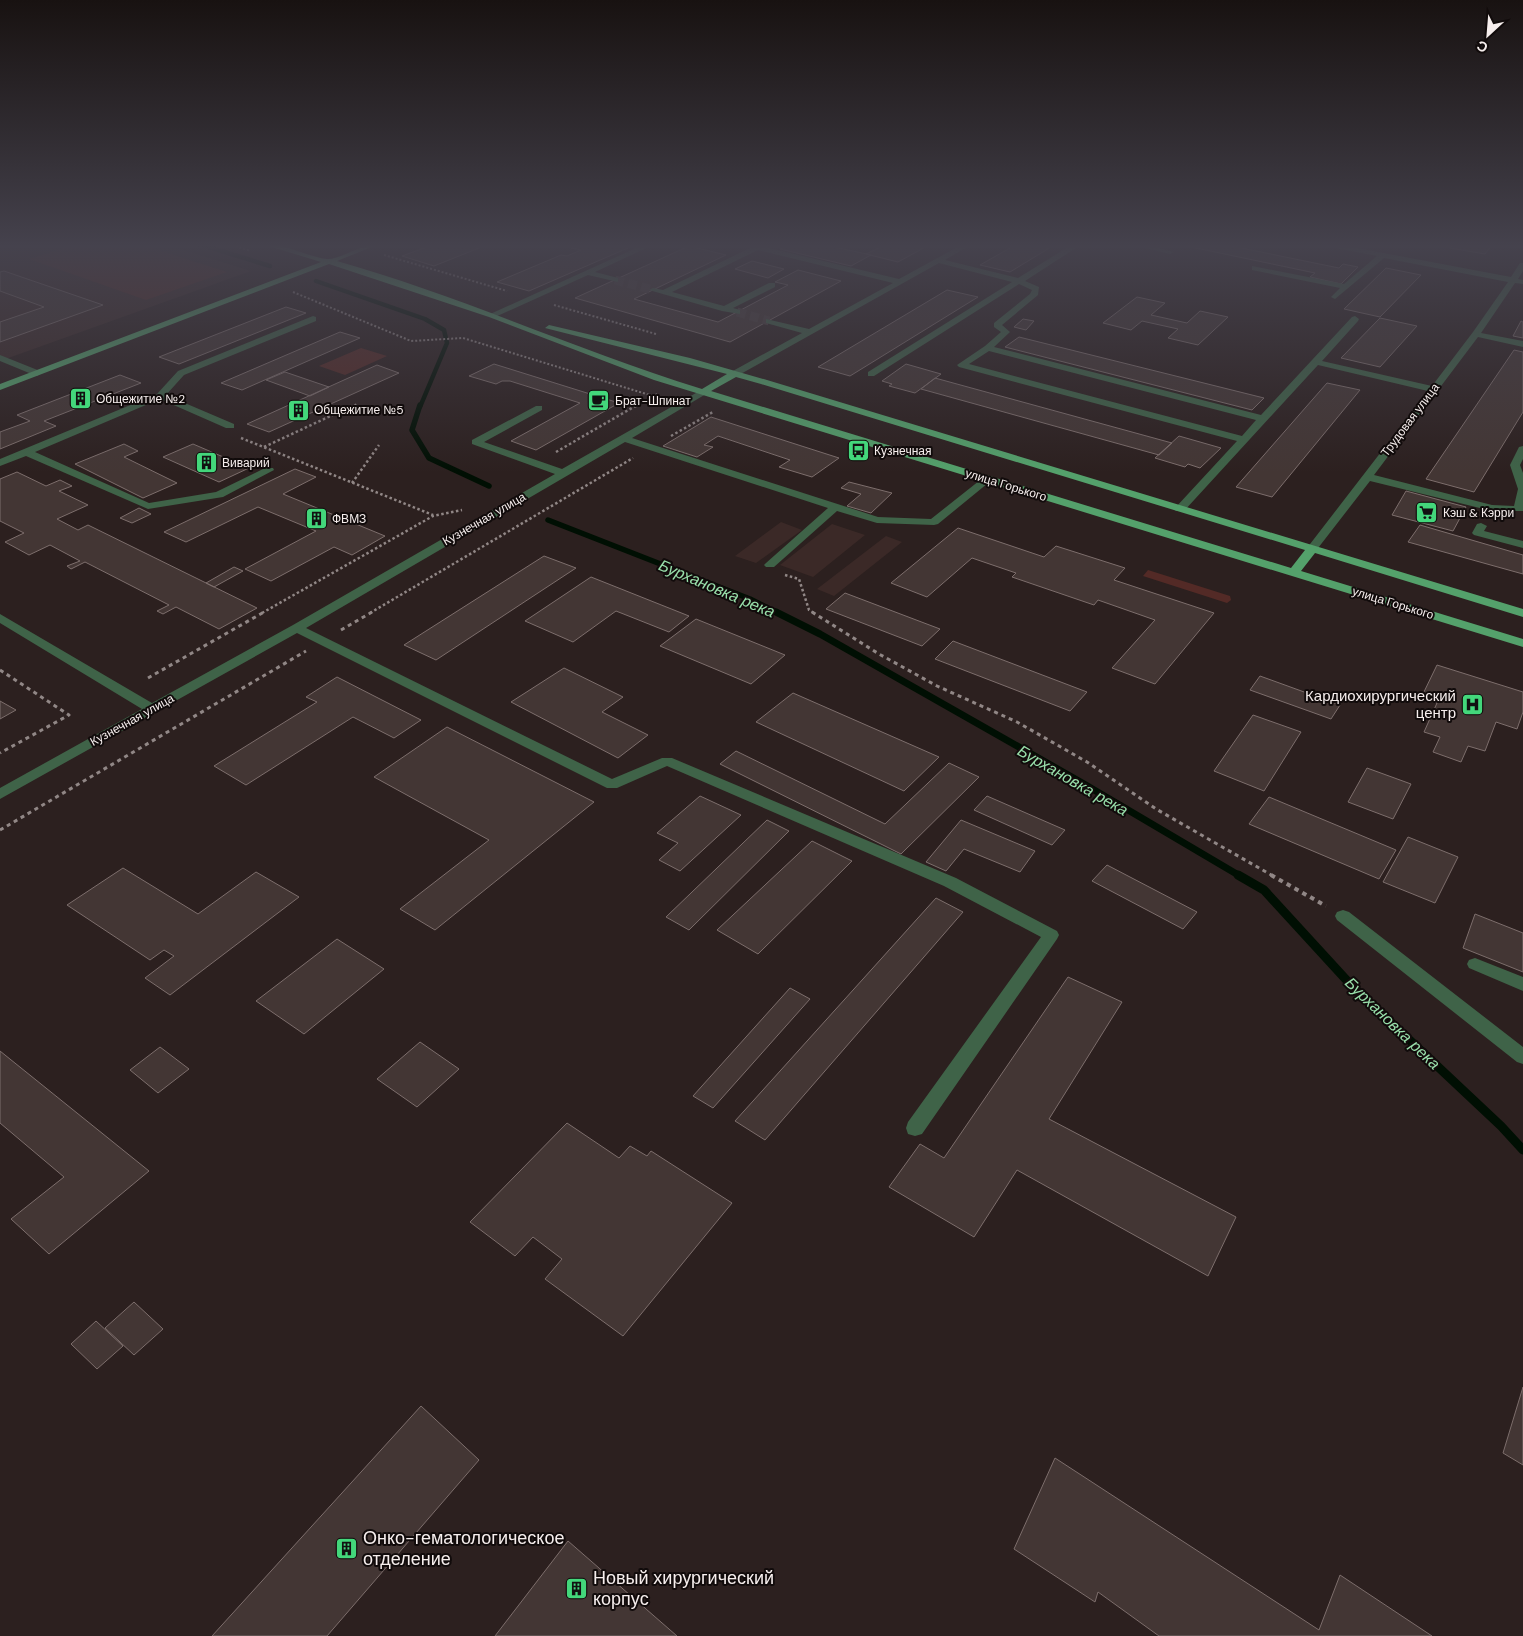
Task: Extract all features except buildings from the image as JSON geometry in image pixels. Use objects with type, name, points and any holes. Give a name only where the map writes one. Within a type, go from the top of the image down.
[{"type":"main road","points":[[0,387],[174,320]]},
{"type":"main road","name":"улица Горького","points":[[508,320],[657,378],[1523,644]]},
{"type":"main road","name":"улица Горького","points":[[519,320],[687,360],[1523,613]]},
{"type":"main road","name":"Кузнечная улица","points":[[703,392],[734,374]]},
{"type":"main road","name":"Трудовая улица","points":[[1294,573],[1311,550]]},
{"type":"street","points":[[0,463],[160,396],[181,373],[310,320]]},
{"type":"street","name":"Кузнечная улица","points":[[734,374],[831,320]]},
{"type":"street","points":[[871,374],[956,320]]},
{"type":"street","points":[[1003,320],[997,325],[1006,332],[988,348],[962,365],[1245,440]]},
{"type":"street","points":[[1180,509],[1354,320]]},
{"type":"street","name":"Трудовая улица","points":[[1311,550],[1485,320]]},
{"type":"street","points":[[769,321],[810,332]]},
{"type":"street","points":[[1476,334],[1523,344]]},
{"type":"street","points":[[988,348],[1264,419]]},
{"type":"street","points":[[0,358],[37,373]]},
{"type":"street","points":[[1316,362],[1433,389]]},
{"type":"street","name":"Кузнечная улица","points":[[0,794],[296,628],[703,392]]},
{"type":"street","points":[[160,396],[230,426]]},
{"type":"street","points":[[538,408],[476,442],[562,473]]},
{"type":"street","points":[[623,438],[877,520],[934,522],[988,479]]},
{"type":"street","points":[[1368,477],[1492,508],[1518,509],[1523,489],[1515,465],[1523,450]]},
{"type":"street","points":[[26,452],[148,506],[218,495],[269,470]]},
{"type":"street","points":[[770,565],[835,506]]},
{"type":"street","points":[[1481,526],[1478,533],[1523,545]]},
{"type":"street","points":[[0,618],[152,710]]},
{"type":"street","points":[[296,628],[612,785],[667,761],[950,882],[1051,935],[915,1128]]},
{"type":"street","points":[[1343,916],[1523,1057]]},
{"type":"street","points":[[1475,964],[1523,984]]},
{"type":"path","points":[[362,320],[412,341],[463,338],[654,396],[537,463]]},
{"type":"path","points":[[608,320],[662,336]]},
{"type":"path","points":[[263,447],[357,404]]},
{"type":"path","points":[[230,426],[224,432],[433,516]]},
{"type":"path","points":[[352,483],[379,445]]},
{"type":"path","points":[[148,678],[433,516],[469,508]]},
{"type":"path","points":[[0,830],[550,508]]},
{"type":"path","points":[[770,565],[767,569],[799,579],[809,610],[879,654],[937,686],[1017,722],[1087,762],[1156,809],[1343,916]]},
{"type":"path","points":[[0,670],[69,715],[0,753]]},
{"type":"shaded area","points":[[0,320],[113,320],[0,361]]},
{"type":"shaded area","points":[[361,348],[387,356],[345,375],[319,366]]},
{"type":"shaded area","points":[[781,522],[802,530],[756,563],[735,556]]},
{"type":"shaded area","points":[[832,524],[865,535],[813,577],[780,565]]},
{"type":"shaded area","points":[[886,536],[902,542],[834,596],[817,589]]},
{"type":"shaded area","points":[[1148,570],[1230,596],[1231,600],[1227,603],[1143,576]]},
{"type":"waterway","name":"Бурхановка река","points":[[420,407],[447,343],[444,330],[427,320]]},
{"type":"waterway","name":"Бурхановка река","points":[[420,405],[412,430],[429,458],[489,486]]},
{"type":"waterway","name":"Бурхановка река","points":[[548,520],[750,599],[820,634],[1084,784],[1240,876]]},
{"type":"waterway","name":"Бурхановка река","points":[[1238,875],[1264,890],[1351,985],[1501,1126],[1523,1150]]},
{"type":"place","name":"Общежитие №2","points":[[80,399]]},
{"type":"place","name":"Брат-Шпинат","points":[[599,401]]},
{"type":"place","name":"Общежитие №5","points":[[298,410]]},
{"type":"place","name":"Кузнечная","points":[[858,451]]},
{"type":"place","name":"Виварий","points":[[206,463]]},
{"type":"place","name":"Кэш & Кэрри","points":[[1427,513]]},
{"type":"place","name":"ФВМЗ","points":[[316,519]]},
{"type":"place","name":"Кардиохирургический центр","points":[[1472,705]]},
{"type":"place","name":"Онко-гематологическое отделение","points":[[347,1548]]},
{"type":"place","name":"Новый хирургический корпус","points":[[577,1588]]}]
